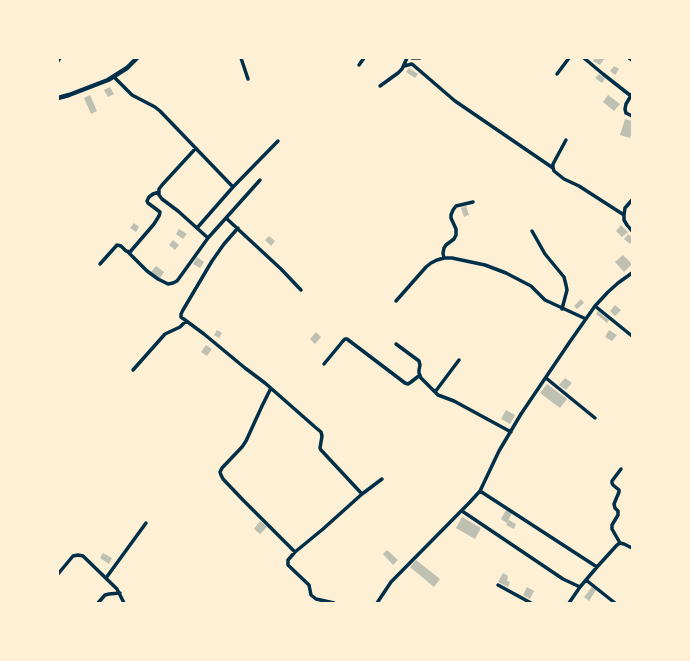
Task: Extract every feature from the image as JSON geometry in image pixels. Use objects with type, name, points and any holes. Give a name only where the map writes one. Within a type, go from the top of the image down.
[{"type":"street","points":[[58,98],[92,87],[114,77],[127,68],[137,58]]},
{"type":"street","points":[[241,58],[248,79]]},
{"type":"street","points":[[359,64],[364,58]]},
{"type":"street","points":[[380,86],[398,73],[404,66],[407,58]]},
{"type":"street","points":[[412,58],[420,58]]},
{"type":"street","points":[[557,74],[569,58]]},
{"type":"street","points":[[584,58],[631,95],[625,109],[626,113],[632,116]]},
{"type":"street","points":[[404,66],[412,64],[455,101],[553,168],[554,171],[564,178],[624,215]]},
{"type":"street","points":[[114,77],[132,95],[156,107],[234,187]]},
{"type":"street","points":[[553,168],[553,164],[566,140]]},
{"type":"street","points":[[197,228],[278,141]]},
{"type":"street","points":[[196,148],[162,185],[159,192],[162,199],[173,206],[208,238]]},
{"type":"street","points":[[100,264],[117,245],[121,246],[163,282],[168,284],[177,281],[208,238],[260,180]]},
{"type":"street","points":[[128,252],[132,251],[158,220],[160,212],[147,201],[153,194],[159,192]]},
{"type":"street","points":[[632,200],[625,208],[624,215],[624,220],[632,231]]},
{"type":"street","points":[[444,258],[444,248],[454,239],[456,235],[456,229],[451,218],[453,210],[456,206],[473,202]]},
{"type":"street","points":[[226,218],[302,290]]},
{"type":"street","points":[[238,228],[212,261],[183,310],[181,317],[271,388],[321,432],[321,450],[362,494]]},
{"type":"street","points":[[532,231],[545,254],[564,277],[566,290],[562,309]]},
{"type":"street","points":[[396,301],[426,267],[437,260],[444,258],[486,265],[500,270],[531,286],[545,300],[586,319]]},
{"type":"street","points":[[377,603],[391,582],[480,491],[499,451],[528,404],[595,306],[618,283],[632,273]]},
{"type":"street","points":[[595,306],[632,336]]},
{"type":"street","points":[[133,370],[165,334],[180,327],[186,321]]},
{"type":"street","points":[[324,364],[343,341],[349,339],[405,383],[408,384],[420,375]]},
{"type":"street","points":[[396,344],[419,361],[420,375],[438,395],[449,398],[511,432]]},
{"type":"street","points":[[435,392],[459,360]]},
{"type":"street","points":[[546,378],[595,418]]},
{"type":"street","points":[[271,388],[246,441],[220,472],[223,479],[295,552]]},
{"type":"street","points":[[621,469],[612,481],[613,485],[619,490],[619,492],[614,504],[615,508],[618,510],[618,515],[611,527],[620,543],[632,548]]},
{"type":"street","points":[[334,603],[316,599],[311,595],[308,582],[288,565],[288,560],[295,552],[362,494],[382,479]]},
{"type":"street","points":[[480,491],[597,567]]},
{"type":"street","points":[[462,511],[563,579],[580,588]]},
{"type":"street","points":[[106,578],[146,523]]},
{"type":"street","points":[[569,603],[597,567],[620,543]]},
{"type":"street","points":[[58,574],[73,556],[83,556],[120,593],[124,603]]},
{"type":"street","points":[[58,566],[62,569]]},
{"type":"street","points":[[586,580],[615,603]]},
{"type":"street","points":[[498,585],[530,603]]},
{"type":"street","points":[[98,603],[105,595],[120,593]]},
{"type":"building","points":[[595,58],[605,58],[600,65],[593,61]]},
{"type":"building","points":[[614,66],[619,69],[615,75],[610,71]]},
{"type":"building","points":[[409,68],[418,74],[415,78],[406,72]]},
{"type":"building","points":[[599,74],[605,79],[602,83],[595,78]]},
{"type":"building","points":[[110,87],[114,94],[108,97],[104,90]]},
{"type":"building","points":[[90,95],[97,111],[91,114],[84,98]]},
{"type":"building","points":[[608,95],[620,104],[614,111],[603,102]]},
{"type":"building","points":[[625,119],[632,121],[632,132],[630,138],[620,135]]},
{"type":"building","points":[[466,206],[469,215],[464,217],[461,208]]},
{"type":"building","points":[[134,223],[139,227],[136,232],[130,228]]},
{"type":"building","points":[[621,225],[628,232],[622,237],[616,231]]},
{"type":"building","points":[[179,229],[187,234],[183,239],[176,234]]},
{"type":"building","points":[[628,234],[632,237],[630,244],[624,239]]},
{"type":"building","points":[[269,236],[275,241],[271,246],[265,240]]},
{"type":"building","points":[[173,240],[179,245],[175,250],[169,245]]},
{"type":"building","points":[[623,255],[632,264],[624,272],[615,262]]},
{"type":"building","points":[[197,257],[204,262],[200,268],[193,264]]},
{"type":"building","points":[[156,266],[164,272],[160,278],[151,272]]},
{"type":"building","points":[[581,299],[584,303],[577,309],[574,306]]},
{"type":"building","points":[[615,305],[621,310],[615,316],[610,311]]},
{"type":"building","points":[[598,311],[609,320],[607,323],[596,314]]},
{"type":"building","points":[[217,330],[222,333],[219,338],[214,335]]},
{"type":"building","points":[[609,330],[617,335],[612,341],[605,337]]},
{"type":"building","points":[[316,332],[321,337],[315,344],[310,339]]},
{"type":"building","points":[[206,345],[212,349],[207,356],[201,352]]},
{"type":"building","points":[[565,378],[572,383],[566,390],[559,385]]},
{"type":"building","points":[[547,384],[567,399],[560,408],[540,393]]},
{"type":"building","points":[[506,410],[515,415],[510,424],[501,419]]},
{"type":"building","points":[[506,510],[512,513],[507,523],[501,519]]},
{"type":"building","points":[[462,517],[481,528],[475,539],[456,528]]},
{"type":"building","points":[[509,520],[516,524],[514,529],[506,525]]},
{"type":"building","points":[[260,521],[267,527],[260,534],[254,529]]},
{"type":"building","points":[[387,550],[398,560],[393,565],[383,554]]},
{"type":"building","points":[[103,553],[112,558],[109,564],[100,558]]},
{"type":"building","points":[[416,560],[440,579],[434,587],[410,567]]},
{"type":"building","points":[[503,573],[508,576],[507,581],[510,582],[508,587],[498,582]]},
{"type":"building","points":[[527,587],[534,591],[530,599],[523,595]]},
{"type":"building","points":[[592,587],[596,590],[589,601],[584,597]]}]
